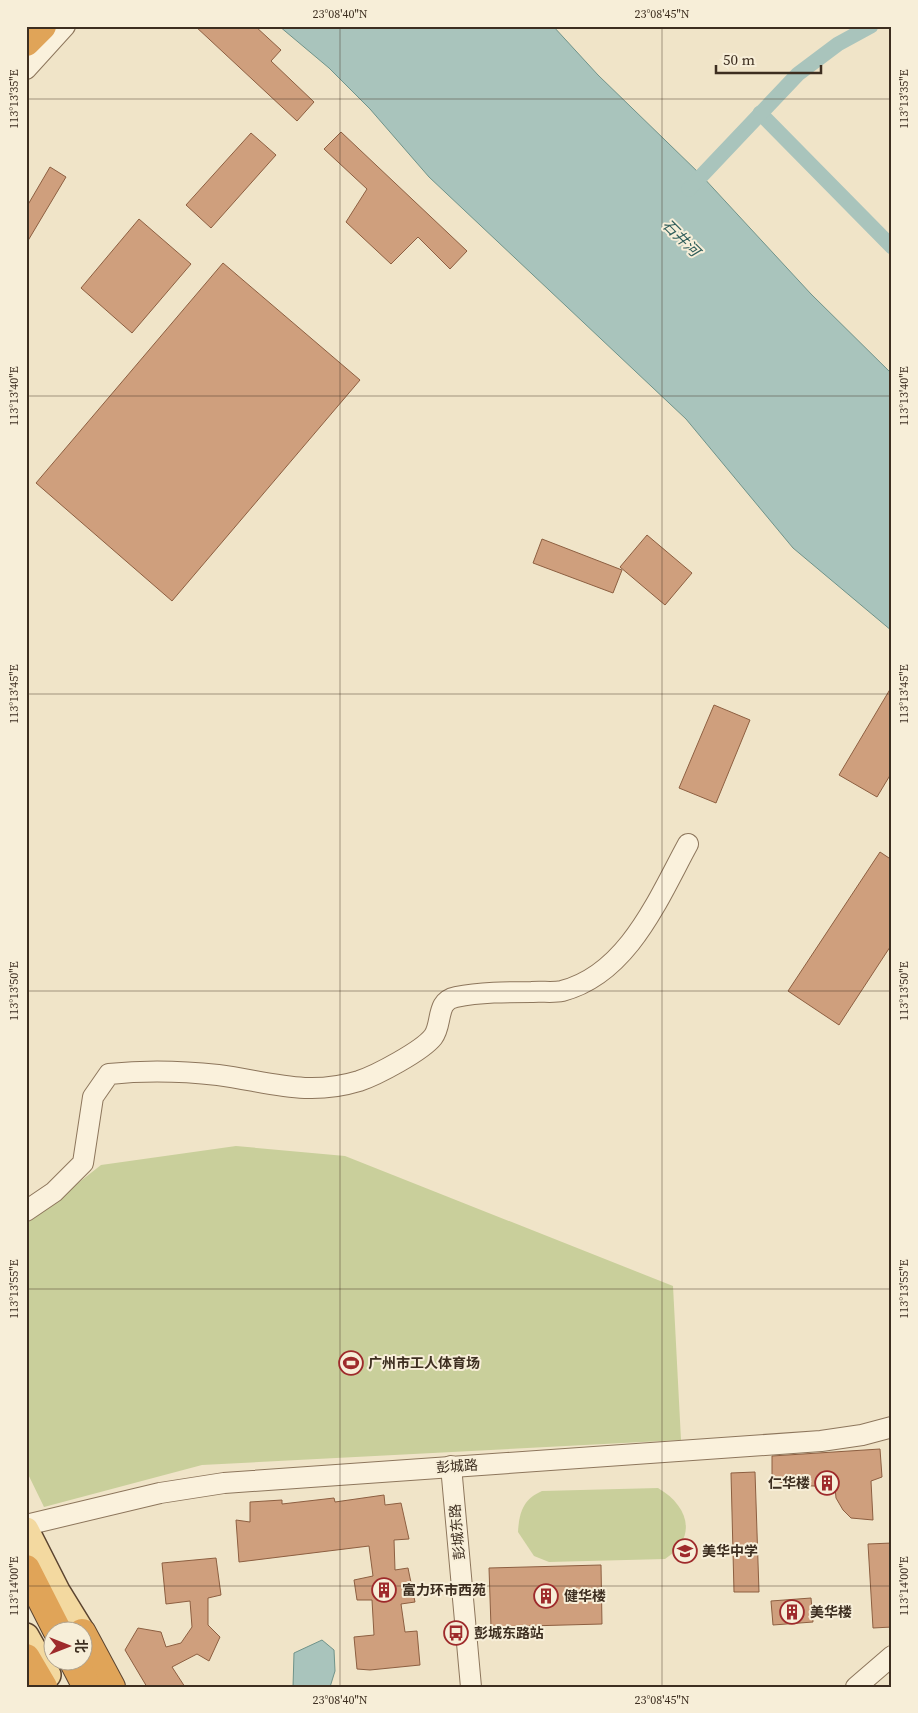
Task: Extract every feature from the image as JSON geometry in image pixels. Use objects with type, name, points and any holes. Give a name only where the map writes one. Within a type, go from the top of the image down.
[{"type":"highway","points":[[26,42],[42,26]]},
{"type":"highway","points":[[31,1563],[69,1620]]},
{"type":"highway","points":[[92,1657],[111,1687]]},
{"type":"highway","points":[[26,1658],[42,1687]]},
{"type":"highway","points":[[78,1670],[87,1687]]},
{"type":"main road","points":[[26,1530],[31,1563]]},
{"type":"main road","points":[[26,1599],[42,1629]]},
{"type":"main road","points":[[26,1636],[55,1687]]},
{"type":"main road","points":[[92,1651],[121,1687]]},
{"type":"main road","points":[[66,1670],[75,1687]]},
{"type":"main road","points":[[26,1681],[29,1687]]},
{"type":"street","points":[[26,69],[65,26]]},
{"type":"street","points":[[26,1212],[54,1192],[83,1163],[93,1098],[109,1074],[149,1070],[218,1075],[303,1090],[328,1089],[361,1080],[401,1061],[434,1036],[441,1008],[454,997],[516,992],[561,991],[599,975],[641,929],[688,844]]},
{"type":"street","name":"彭城路","points":[[26,1526],[142,1497],[224,1483],[811,1442],[862,1435],[892,1427]]},
{"type":"street","name":"彭城东路","points":[[452,1466],[472,1687]]},
{"type":"street","points":[[856,1687],[892,1656]]},
{"type":"street","points":[[89,1670],[99,1687]]},
{"type":"green space","name":"广州市工人体育场","points":[[236,1146],[345,1156],[673,1286],[681,1440],[202,1465],[44,1507],[26,1470],[26,1224],[101,1165]]},
{"type":"green space","points":[[658,1488],[669,1495],[677,1504],[686,1522],[682,1542],[665,1559],[549,1562],[534,1556],[518,1532],[519,1519],[523,1507],[530,1498],[542,1491]]},
{"type":"water","name":"石井河","points":[[279,26],[553,26],[598,75],[701,175],[811,294],[892,374],[892,631],[793,548],[686,419],[429,177],[370,109],[329,68]]},
{"type":"water","points":[[322,1640],[334,1650],[335,1671],[330,1687],[293,1687],[294,1653]]},
{"type":"building","points":[[195,26],[255,26],[281,50],[271,61],[314,102],[297,121]]},
{"type":"building","points":[[341,132],[467,251],[450,269],[418,237],[391,264],[346,222],[367,189],[324,149]]},
{"type":"building","points":[[251,133],[276,155],[211,228],[186,205]]},
{"type":"building","points":[[50,167],[66,177],[26,244],[26,208]]},
{"type":"building","points":[[139,219],[191,264],[132,333],[81,288]]},
{"type":"building","points":[[223,263],[360,380],[172,601],[36,483]]},
{"type":"building","points":[[647,535],[692,573],[665,605],[620,567]]},
{"type":"building","points":[[542,539],[622,570],[613,593],[533,563]]},
{"type":"building","points":[[892,686],[892,772],[877,797],[839,775]]},
{"type":"building","points":[[714,705],[750,720],[716,803],[679,788]]},
{"type":"building","points":[[880,852],[892,860],[892,944],[839,1025],[788,991]]},
{"type":"building","name":"仁华楼","points":[[880,1449],[882,1477],[871,1481],[873,1520],[851,1518],[843,1510],[836,1498],[835,1487],[792,1485],[772,1480],[772,1456]]},
{"type":"building","points":[[755,1472],[759,1592],[734,1592],[731,1473]]},
{"type":"building","name":"富力环市西苑","points":[[384,1495],[385,1505],[401,1503],[409,1539],[394,1540],[395,1570],[408,1568],[415,1602],[401,1604],[405,1632],[417,1631],[420,1665],[370,1670],[357,1669],[354,1637],[374,1635],[372,1600],[357,1600],[354,1580],[373,1576],[369,1546],[239,1562],[236,1520],[250,1522],[250,1502],[282,1500],[282,1504],[334,1498],[335,1502]]},
{"type":"building","points":[[892,1543],[892,1627],[873,1628],[868,1544]]},
{"type":"building","points":[[216,1558],[221,1595],[208,1598],[208,1625],[220,1637],[209,1661],[197,1654],[172,1667],[185,1687],[147,1687],[125,1650],[138,1628],[161,1632],[166,1647],[181,1643],[192,1627],[190,1601],[166,1604],[162,1563]]},
{"type":"building","name":"健华楼","points":[[601,1565],[602,1624],[491,1627],[489,1568]]},
{"type":"building","name":"美华楼","points":[[811,1598],[813,1622],[773,1625],[771,1601]]},
{"type":"waterway","points":[[689,189],[798,74],[838,44],[871,26]]},
{"type":"waterway","points":[[760,113],[892,247]]},
{"type":"place","name":"广州市工人体育场","points":[[351,1363]]},
{"type":"place","name":"仁华楼","points":[[827,1483]]},
{"type":"place","name":"美华中学","points":[[685,1551]]},
{"type":"place","name":"富力环市西苑","points":[[384,1590]]},
{"type":"place","name":"健华楼","points":[[546,1596]]},
{"type":"place","name":"美华楼","points":[[792,1612]]},
{"type":"place","name":"彭城东路站","points":[[456,1633]]}]
